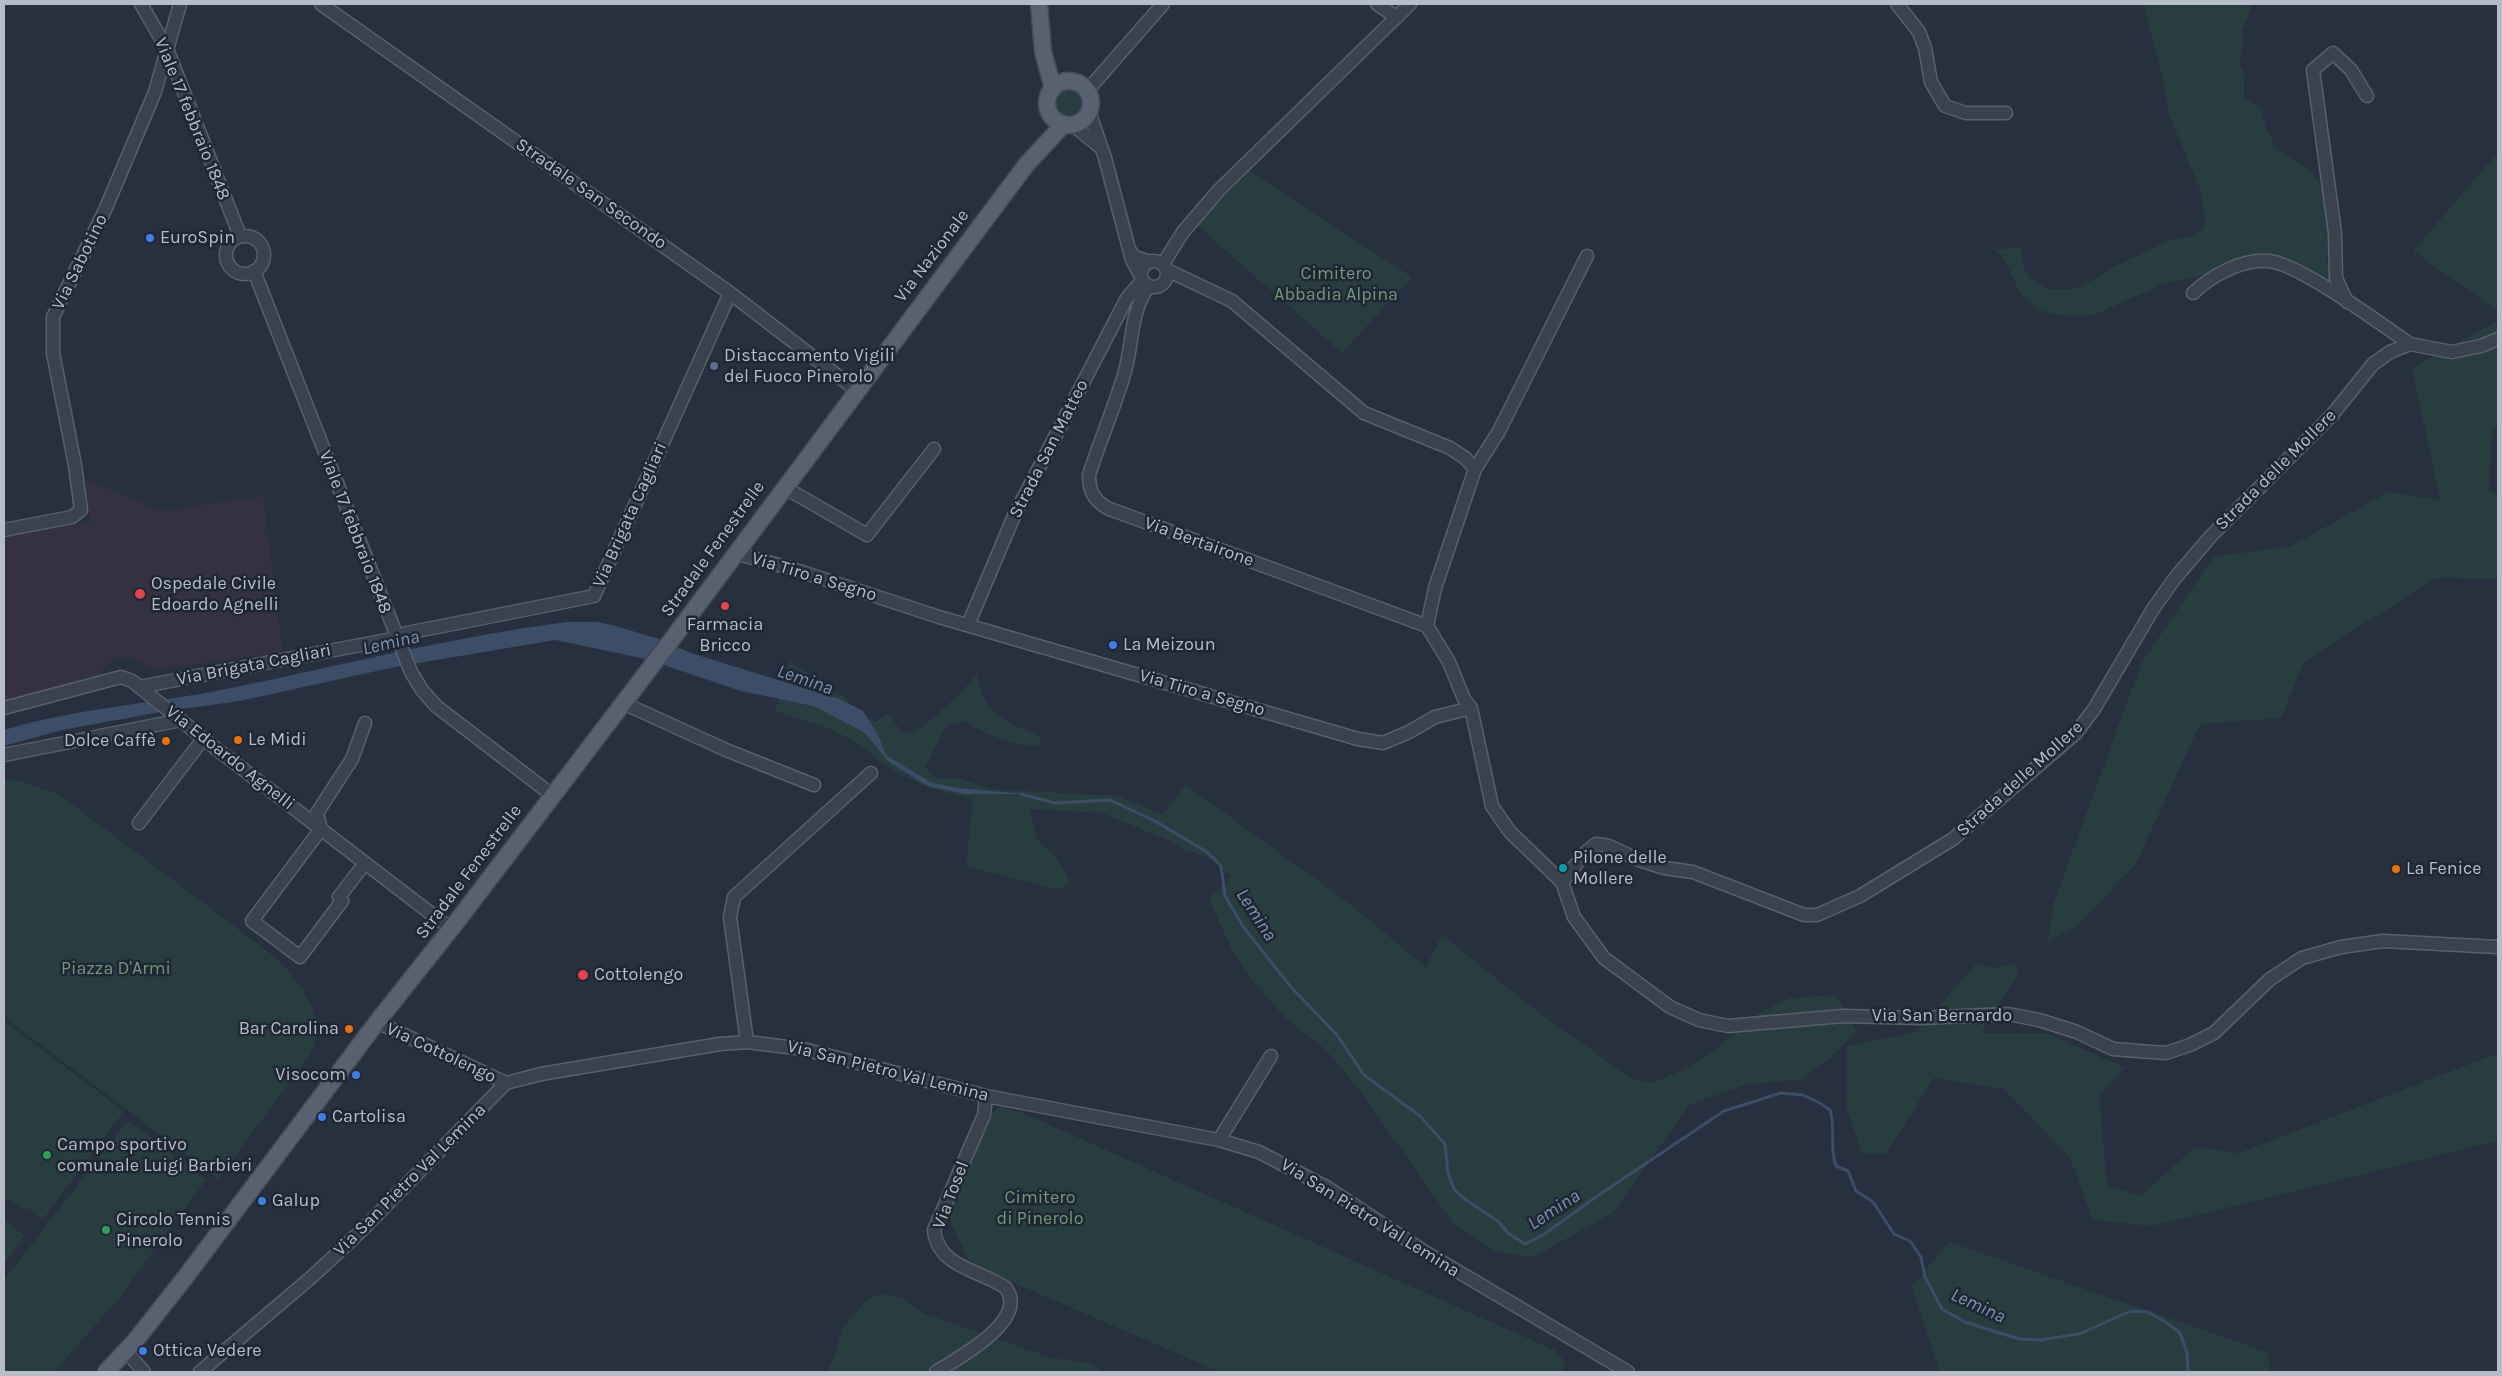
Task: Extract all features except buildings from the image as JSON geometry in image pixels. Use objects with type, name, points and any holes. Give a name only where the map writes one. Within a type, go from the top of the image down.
[{"type":"main road","points":[[1039,4],[1043,51],[1059,85],[1080,84],[1087,91],[1091,104],[1089,111]]},
{"type":"main road","name":"Via Nazionale","points":[[1041,148],[1050,113],[1047,100],[1059,85]]},
{"type":"main road","name":"Via Nazionale","points":[[856,390],[1041,148],[1069,124],[1080,122],[1089,111]]},
{"type":"main road","points":[[1050,113],[1058,122],[1069,124]]},
{"type":"main road","name":"Stradale Fenestrelle","points":[[106,1372],[126,1351],[184,1279],[377,1022],[451,929],[673,638],[856,390]]},
{"type":"street","name":"Viale 17 febbraio 1848","points":[[141,4],[167,50],[240,236]]},
{"type":"street","name":"Via Sabotino","points":[[4,530],[72,517],[81,510],[75,465],[53,353],[53,317],[105,210],[155,92],[180,4]]},
{"type":"street","name":"Stradale San Secondo","points":[[321,4],[730,293],[856,390]]},
{"type":"street","points":[[1087,91],[1163,4]]},
{"type":"street","points":[[1377,4],[1396,17]]},
{"type":"street","points":[[1089,111],[1102,148],[1132,260],[1144,281],[1156,288],[1164,284],[1168,276],[1165,267],[1183,232],[1219,190],[1410,4]]},
{"type":"street","points":[[1897,4],[1919,32],[1925,48],[1931,82],[1945,106],[1966,113],[2006,113]]},
{"type":"street","points":[[2347,302],[2336,278],[2335,233],[2313,70],[2333,53],[2351,70],[2367,96]]},
{"type":"street","points":[[1069,124],[1102,148]]},
{"type":"street","points":[[240,236],[252,237],[261,245],[263,251],[262,262],[254,271],[243,274],[237,272],[228,264],[226,259],[227,248],[240,236]]},
{"type":"street","points":[[1129,249],[1134,257],[1165,267],[1232,301],[1364,413],[1450,448],[1465,458],[1475,469]]},
{"type":"street","points":[[1562,882],[1510,832],[1492,806],[1471,708],[1464,699],[1449,662],[1427,626],[1434,588],[1475,469],[1499,431],[1587,256]]},
{"type":"street","points":[[2194,292],[2208,279],[2242,265],[2269,261],[2290,268],[2347,302],[2410,344],[2452,352],[2481,346],[2498,339]]},
{"type":"street","points":[[1144,281],[1143,268],[1150,262]]},
{"type":"street","name":"Viale 17 febbraio 1848","points":[[254,271],[411,672],[422,690],[436,706],[552,795]]},
{"type":"street","name":"Strada San Matteo","points":[[968,625],[1014,516],[1127,298],[1144,281]]},
{"type":"street","name":"Via Bertairone","points":[[1144,281],[1131,326],[1124,376],[1089,476],[1089,487],[1093,497],[1106,508],[1427,626]]},
{"type":"street","name":"Via Brigata Cagliari","points":[[140,687],[387,640],[398,641],[594,596],[730,293]]},
{"type":"street","name":"Strada delle Mollere","points":[[1562,882],[1586,852],[1596,844],[1608,846],[1639,860],[1664,868],[1693,872],[1790,911],[1804,915],[1818,915],[1860,896],[1905,870],[1953,839],[2076,733],[2094,709],[2153,609],[2181,571],[2211,536],[2332,415],[2374,364],[2390,352],[2410,344]]},
{"type":"street","points":[[784,488],[867,534],[934,448]]},
{"type":"street","name":"Via Tiro a Segno","points":[[735,553],[793,569],[968,625],[1358,739],[1383,743],[1409,732],[1435,717],[1471,708]]},
{"type":"street","points":[[4,708],[120,677],[132,681],[140,687]]},
{"type":"street","name":"Via Edoardo Agnelli","points":[[140,687],[203,739],[451,929]]},
{"type":"street","points":[[623,703],[726,750],[814,785]]},
{"type":"street","points":[[4,755],[177,717]]},
{"type":"street","name":"Via Edoardo Agnelli","points":[[321,829],[317,813],[352,759],[365,723]]},
{"type":"street","points":[[139,823],[203,739]]},
{"type":"street","points":[[748,1042],[730,917],[734,897],[871,772]]},
{"type":"street","points":[[321,829],[252,921],[300,958],[342,901],[340,897],[365,863]]},
{"type":"street","name":"Via San Bernardo","points":[[1562,882],[1574,917],[1604,958],[1670,1007],[1699,1020],[1728,1026],[1842,1016],[1920,1018],[2008,1014],[2039,1020],[2070,1030],[2113,1049],[2166,1053],[2190,1045],[2214,1032],[2269,980],[2302,958],[2341,948],[2383,941],[2498,947]]},
{"type":"street","name":"Via Cottolengo","points":[[377,1022],[506,1083]]},
{"type":"street","name":"Via San Pietro Val Lemina","points":[[200,1372],[314,1276],[355,1238],[506,1083],[541,1074],[651,1055],[720,1044],[748,1042],[803,1049],[986,1096],[1219,1140],[1274,1159],[1328,1188],[1475,1283],[1628,1372]]},
{"type":"street","points":[[1219,1140],[1272,1056]]},
{"type":"street","name":"Via Tosel","points":[[936,1372],[991,1336],[1010,1308],[1011,1295],[1006,1288],[954,1263],[935,1240],[934,1230],[984,1115],[986,1096]]},
{"type":"street","points":[[126,1351],[144,1372]]},
{"type":"shaded area","name":"Ospedale Civile Edoardo Agnelli","points":[[86,479],[162,511],[263,496],[283,652],[155,670],[128,657],[110,661],[101,674],[4,702],[4,536],[90,522]]},
{"type":"green space","points":[[2143,4],[2251,4],[2251,10],[2242,31],[2243,42],[2240,65],[2244,74],[2244,96],[2261,108],[2266,128],[2276,148],[2310,170],[2322,187],[2328,218],[2327,264],[2334,287],[2273,259],[2161,285],[2096,314],[2075,317],[2052,314],[2040,310],[2020,292],[2003,257],[1993,249],[2021,248],[2025,270],[2031,279],[2049,289],[2079,288],[2114,267],[2170,240],[2191,237],[2200,232],[2206,223],[2201,192],[2168,112],[2163,79]]},
{"type":"green space","points":[[1069,88],[1079,93],[1084,103],[1079,113],[1069,118],[1059,113],[1054,103],[1059,93]]},
{"type":"green space","points":[[2498,152],[2498,311],[2413,251]]},
{"type":"green space","name":"Cimitero Abbadia Alpina","points":[[1248,170],[1412,277],[1342,353],[1198,226]]},
{"type":"green space","points":[[2498,321],[2498,423],[2492,429],[2489,492],[2498,494],[2498,579],[2436,578],[2304,662],[2281,718],[2200,724],[2136,864],[2077,926],[2048,941],[2053,905],[2141,664],[2213,557],[2291,546],[2388,492],[2440,500],[2412,368]]},
{"type":"green space","points":[[789,661],[815,677],[825,688],[843,695],[860,716],[876,722],[889,713],[899,728],[907,733],[914,732],[932,719],[977,675],[982,694],[991,708],[1012,724],[1037,735],[1041,739],[1039,746],[1019,744],[999,738],[963,721],[946,726],[925,767],[935,777],[945,779],[959,778],[990,789],[1117,796],[1163,814],[1186,785],[1346,901],[1426,967],[1442,935],[1534,1009],[1632,1079],[1652,1083],[1683,1070],[1717,1048],[1761,1012],[1790,998],[1836,995],[1856,1031],[1831,1058],[1802,1079],[1745,1085],[1689,1105],[1613,1213],[1533,1257],[1493,1251],[1453,1223],[1358,1088],[1325,1049],[1287,1020],[1246,973],[1231,948],[1209,899],[1231,877],[1215,860],[1184,850],[1166,839],[1102,813],[1030,809],[1037,839],[1057,858],[1070,882],[1057,890],[966,866],[973,799],[935,789],[914,781],[893,770],[854,742],[833,730],[775,710]]},
{"type":"green space","name":"Piazza D'Armi","points":[[4,779],[17,780],[60,795],[275,957],[294,978],[310,1002],[317,1028],[310,1055],[218,1179],[4,1017]]},
{"type":"green space","points":[[2015,962],[2018,974],[1981,1033],[2047,1033],[2125,1068],[2099,1094],[2107,1185],[2140,1196],[2195,1147],[2239,1153],[2498,1053],[2498,1141],[2152,1226],[2093,1220],[2070,1158],[2004,1089],[1934,1078],[1885,1155],[1862,1153],[1846,1107],[1847,1046],[1916,1032],[1976,964],[1996,968]]},
{"type":"green space","name":"Campo sportivo comunale Luigi Barbieri","points":[[4,1021],[124,1111],[43,1219],[26,1207],[24,1210],[7,1199],[4,1204]]},
{"type":"green space","name":"Cimitero di Pinerolo","points":[[1000,1107],[1030,1116],[1556,1351],[1565,1362],[1562,1372],[1220,1372],[970,1264],[947,1213],[994,1111]]},
{"type":"green space","name":"Circolo Tennis Pinerolo","points":[[128,1120],[206,1180],[116,1302],[54,1372],[5,1372],[4,1280]]},
{"type":"green space","points":[[4,1220],[25,1236],[4,1264]]},
{"type":"green space","points":[[1949,1242],[2267,1352],[2270,1372],[1939,1372],[1912,1286]]},
{"type":"green space","points":[[885,1293],[905,1300],[923,1313],[1052,1358],[1093,1364],[1103,1372],[827,1372],[836,1352],[841,1330],[866,1300]]},
{"type":"water","points":[[567,622],[598,622],[615,626],[656,638],[691,653],[839,699],[863,711],[877,733],[886,755],[930,782],[957,788],[1025,794],[964,794],[928,786],[889,762],[864,732],[813,706],[741,691],[646,659],[555,640],[395,667],[240,701],[160,712],[62,730],[4,746],[4,730],[59,716],[226,689],[438,644]]},
{"type":"waterway","name":"Lemina","points":[[1021,794],[1055,803],[1110,800],[1155,821],[1207,852],[1221,866],[1225,896],[1244,928],[1291,987],[1337,1035],[1364,1075],[1420,1116],[1445,1144],[1448,1173],[1454,1189],[1462,1197],[1499,1222],[1508,1233],[1525,1244],[1543,1235],[1724,1111],[1781,1093],[1803,1095],[1830,1110],[1836,1166],[1848,1171],[1856,1191],[1873,1202],[1894,1234],[1910,1241],[1921,1257],[1925,1277],[1942,1309],[1965,1322],[2019,1339],[2040,1340],[2079,1334],[2131,1311],[2148,1312],[2180,1333],[2187,1353],[2188,1372]]},
{"type":"place","name":"EuroSpin","points":[[150,238]]},
{"type":"place","name":"Distaccamento Vigili del Fuoco Pinerolo","points":[[714,366]]},
{"type":"place","name":"Ospedale Civile Edoardo Agnelli","points":[[140,594]]},
{"type":"place","name":"Farmacia Bricco","points":[[725,606]]},
{"type":"place","name":"La Meizoun","points":[[1113,645]]},
{"type":"place","name":"Le Midi","points":[[238,740]]},
{"type":"place","name":"Dolce Caffè","points":[[166,741]]},
{"type":"place","name":"Pilone delle Mollere","points":[[1563,868]]},
{"type":"place","name":"La Fenice","points":[[2396,869]]},
{"type":"place","name":"Cottolengo","points":[[583,975]]},
{"type":"place","name":"Bar Carolina","points":[[349,1029]]},
{"type":"place","name":"Visocom","points":[[356,1075]]},
{"type":"place","name":"Cartolisa","points":[[322,1117]]},
{"type":"place","name":"Campo sportivo comunale Luigi Barbieri","points":[[47,1155]]},
{"type":"place","name":"Galup","points":[[262,1201]]},
{"type":"place","name":"Circolo Tennis Pinerolo","points":[[106,1230]]},
{"type":"place","name":"Ottica Vedere","points":[[143,1351]]}]
